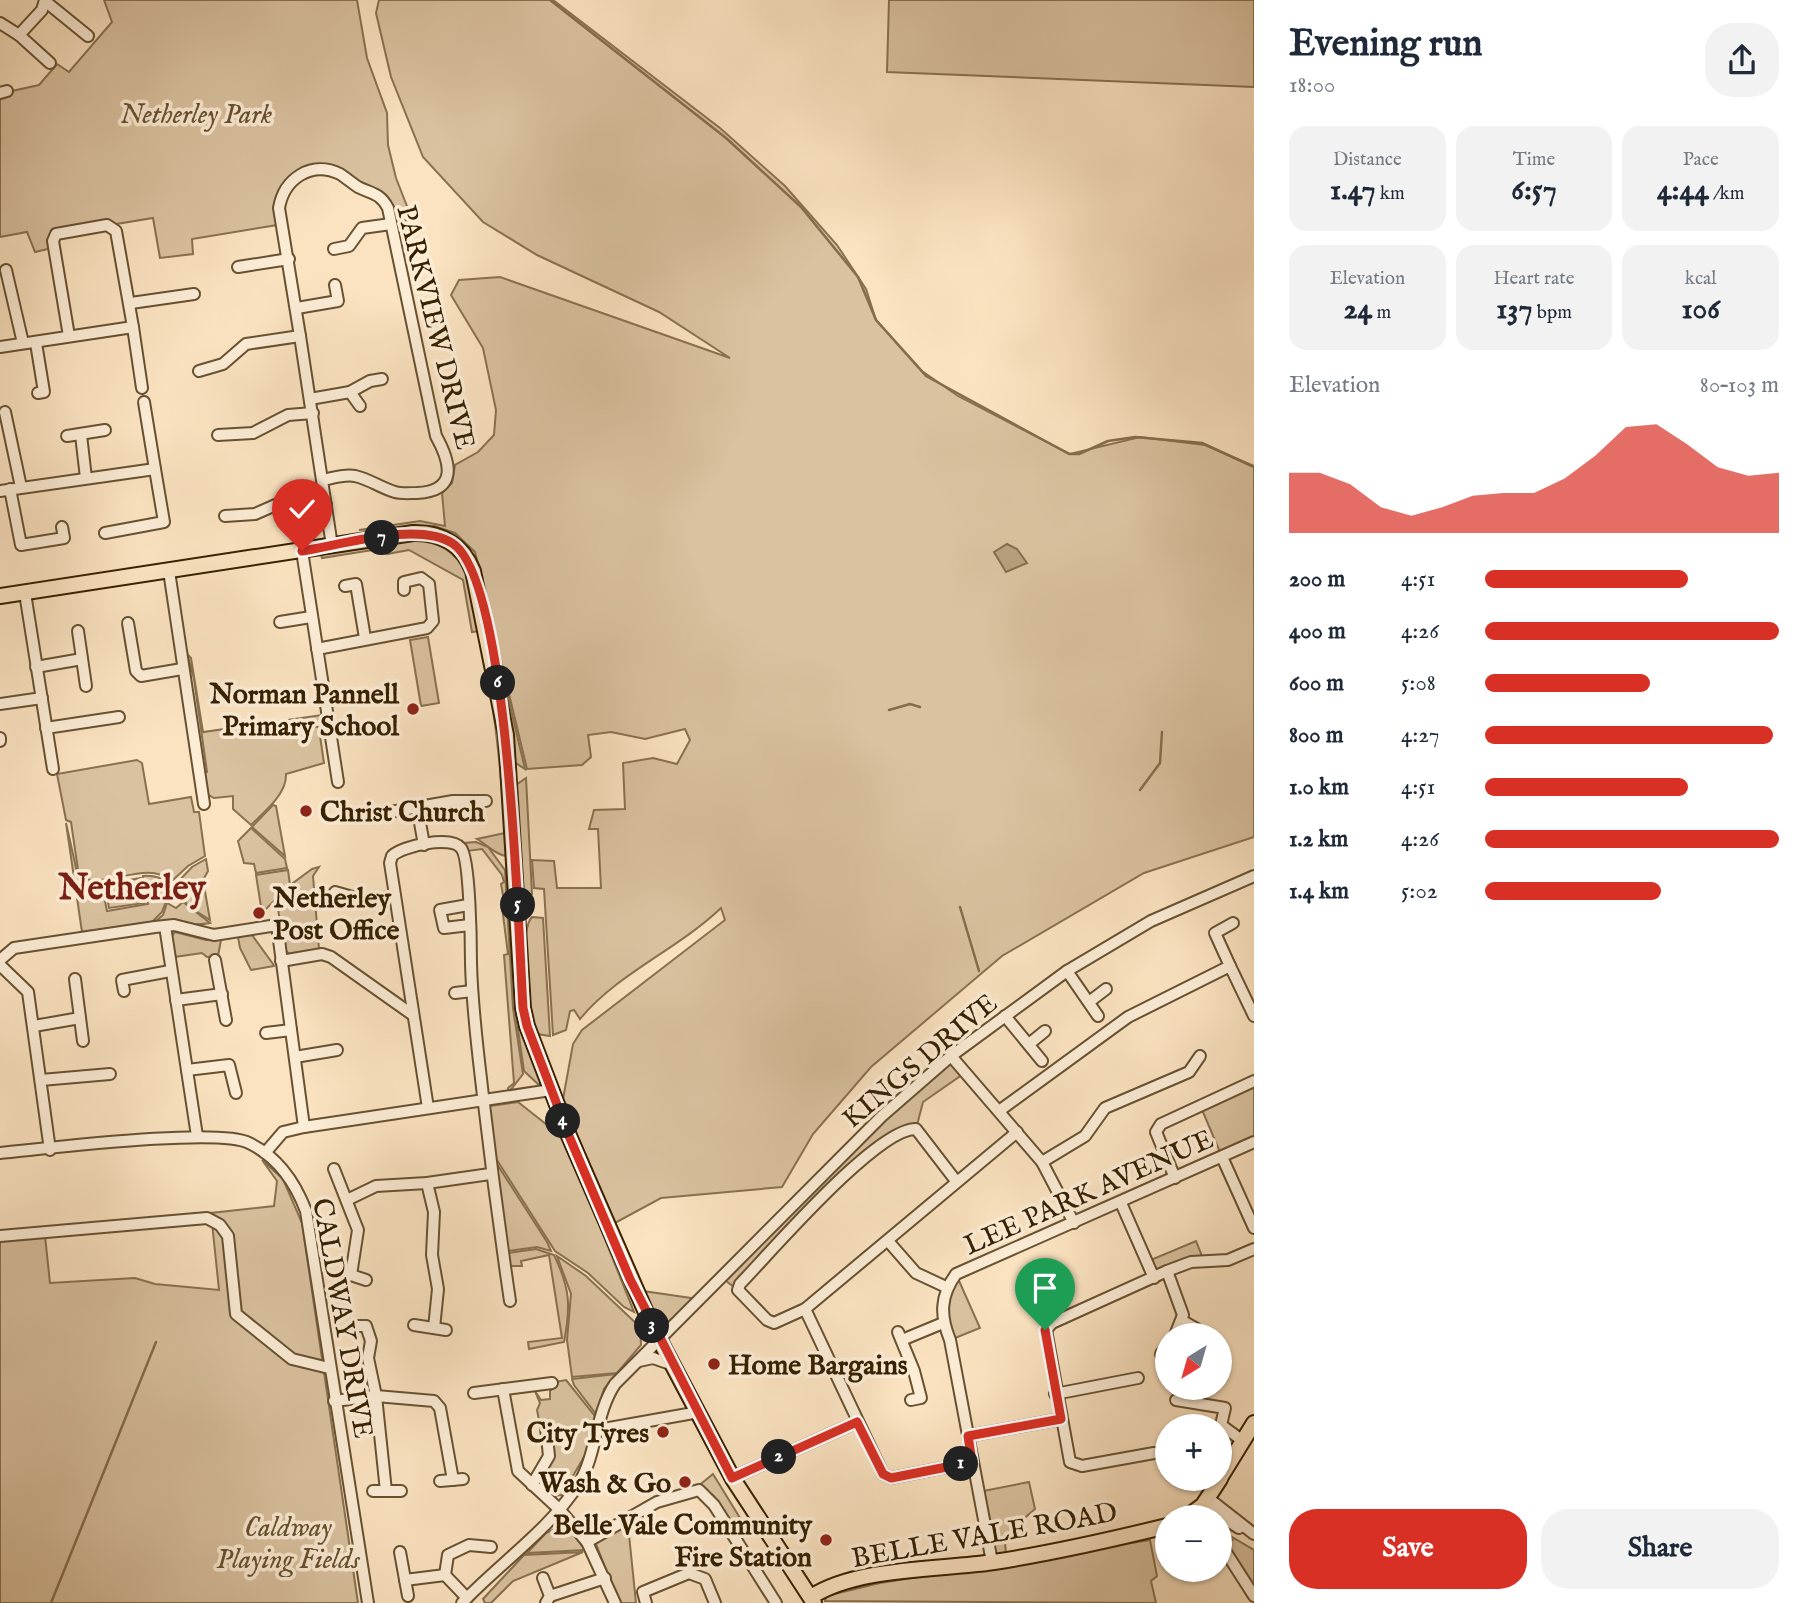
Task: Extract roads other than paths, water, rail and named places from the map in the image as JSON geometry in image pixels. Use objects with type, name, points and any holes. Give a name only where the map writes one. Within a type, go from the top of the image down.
[{"type":"main road","points":[[0,596],[424,533],[443,538],[463,551],[473,571],[479,596],[506,735],[523,1008],[583,1171],[659,1340],[732,1478],[778,1553],[812,1600]]},
{"type":"main road","points":[[1232,1458],[1254,1423]]},
{"type":"main road","points":[[1200,1505],[1212,1491]]},
{"type":"main road","name":"BELLE VALE ROAD","points":[[812,1600],[828,1586],[876,1576],[992,1562],[1155,1528]]},
{"type":"street","points":[[19,35],[45,1],[88,36]]},
{"type":"street","points":[[0,23],[19,35],[50,62]]},
{"type":"street","name":"PARKVIEW DRIVE","points":[[289,259],[279,208],[289,183],[316,169],[341,175],[383,199],[391,224],[436,436],[449,464],[447,479],[441,487],[427,492],[398,494],[358,477],[346,475],[323,480]]},
{"type":"street","points":[[334,249],[349,246],[362,228],[391,224]]},
{"type":"street","points":[[69,336],[53,241],[56,234],[107,225],[116,231],[131,303],[142,388]]},
{"type":"street","points":[[238,268],[289,259],[332,546]]},
{"type":"street","points":[[6,270],[23,343]]},
{"type":"street","points":[[298,308],[338,301],[335,285]]},
{"type":"street","points":[[131,303],[194,293]]},
{"type":"street","points":[[0,347],[133,327]]},
{"type":"street","points":[[199,371],[223,364],[246,344],[300,336]]},
{"type":"street","points":[[37,343],[44,392],[38,393]]},
{"type":"street","points":[[310,399],[350,392],[370,381],[382,379]]},
{"type":"street","points":[[350,392],[360,406]]},
{"type":"street","points":[[106,533],[164,522],[144,402]]},
{"type":"street","points":[[5,412],[10,489],[21,545],[64,538],[62,527]]},
{"type":"street","points":[[218,435],[253,433],[288,415],[313,413]]},
{"type":"street","points":[[67,436],[105,430]]},
{"type":"street","points":[[81,435],[86,478]]},
{"type":"street","points":[[10,489],[155,469]]},
{"type":"street","points":[[225,516],[255,514],[280,503],[326,504]]},
{"type":"street","points":[[302,551],[338,782]]},
{"type":"street","points":[[169,571],[204,804]]},
{"type":"street","points":[[317,649],[427,628],[433,621],[429,583],[421,578],[404,582],[404,590]]},
{"type":"street","points":[[345,586],[356,584],[365,638]]},
{"type":"street","points":[[26,593],[53,769]]},
{"type":"street","points":[[280,622],[311,617]]},
{"type":"street","points":[[128,623],[136,671],[141,676],[182,669]]},
{"type":"street","points":[[78,631],[86,686]]},
{"type":"street","points":[[36,667],[82,659]]},
{"type":"street","points":[[0,704],[42,698]]},
{"type":"street","points":[[46,728],[119,717]]},
{"type":"street","points":[[362,817],[453,801],[486,801]]},
{"type":"street","points":[[417,806],[424,845]]},
{"type":"street","points":[[428,1108],[391,856],[424,845],[448,841],[459,845],[464,851],[472,990],[490,1174],[510,1301]]},
{"type":"street","name":"KINGS DRIVE","points":[[464,1600],[559,1509],[580,1482],[610,1391],[882,1116],[951,1056],[1067,971],[1151,921],[1254,876]]},
{"type":"street","points":[[335,892],[367,901],[395,896]]},
{"type":"street","points":[[468,905],[440,910],[444,928],[470,925]]},
{"type":"street","points":[[1233,923],[1215,933],[1230,966],[1249,992],[1254,1016]]},
{"type":"street","points":[[50,1150],[28,992],[0,963],[14,948],[166,926],[214,935],[276,925],[304,1127]]},
{"type":"street","points":[[166,926],[170,971],[197,1136]]},
{"type":"street","points":[[281,961],[322,954],[331,957],[413,1015]]},
{"type":"street","points":[[215,960],[226,1020]]},
{"type":"street","points":[[999,1111],[1128,1017],[1230,966]]},
{"type":"street","points":[[124,991],[122,980],[170,971]]},
{"type":"street","points":[[1067,971],[1098,1016]]},
{"type":"street","points":[[75,979],[83,1041]]},
{"type":"street","points":[[1089,1002],[1106,989]]},
{"type":"street","points":[[455,993],[472,990]]},
{"type":"street","points":[[176,1000],[222,994]]},
{"type":"street","points":[[1005,1016],[1042,1061]]},
{"type":"street","points":[[34,1026],[80,1018]]},
{"type":"street","points":[[266,1033],[291,1030]]},
{"type":"street","points":[[1029,1044],[1045,1031]]},
{"type":"street","points":[[295,1057],[337,1050]]},
{"type":"street","points":[[951,1056],[1042,1162],[1074,1223]]},
{"type":"street","points":[[1042,1162],[1074,1145],[1103,1122],[1105,1108],[1189,1072],[1200,1056]]},
{"type":"street","points":[[187,1070],[229,1065],[236,1093]]},
{"type":"street","points":[[41,1080],[110,1073]]},
{"type":"street","points":[[1175,1178],[1156,1132],[1161,1124],[1254,1081]]},
{"type":"street","points":[[265,1153],[283,1132],[304,1127],[551,1090]]},
{"type":"street","points":[[957,1181],[916,1129],[901,1130],[863,1158],[740,1284],[738,1290],[767,1320],[774,1323],[805,1309],[1017,1132]]},
{"type":"street","name":"CALDWAY DRIVE","points":[[0,1153],[197,1136],[247,1142],[265,1153],[298,1189],[306,1211],[368,1603]]},
{"type":"street","name":"LEE PARK AVENUE","points":[[992,1562],[950,1340],[943,1323],[946,1287],[956,1274],[1254,1142]]},
{"type":"street","points":[[1222,1157],[1254,1228]]},
{"type":"street","points":[[334,1169],[349,1199],[358,1230],[346,1276],[366,1280]]},
{"type":"street","points":[[349,1199],[376,1186],[427,1183],[490,1174]]},
{"type":"street","points":[[427,1183],[433,1212],[432,1255],[438,1289],[434,1328]]},
{"type":"street","points":[[1121,1203],[1154,1278]]},
{"type":"street","points":[[0,1236],[207,1218],[220,1225],[228,1236],[236,1314],[292,1359],[329,1368]]},
{"type":"street","name":"LEE PARK AVENUE","points":[[888,1241],[916,1273],[946,1287]]},
{"type":"street","points":[[1154,1453],[1074,1465],[1068,1457],[1055,1394],[1045,1340],[1046,1328],[1167,1271],[1191,1262],[1228,1260],[1254,1249]]},
{"type":"street","points":[[1167,1271],[1183,1321],[1186,1323]]},
{"type":"street","points":[[805,1309],[883,1474],[891,1478],[972,1462]]},
{"type":"street","points":[[911,1400],[921,1398],[900,1336],[943,1323]]},
{"type":"street","points":[[357,1326],[366,1325],[371,1341],[368,1358],[376,1396],[386,1491]]},
{"type":"street","points":[[414,1325],[446,1330]]},
{"type":"street","points":[[637,1362],[653,1358],[673,1365]]},
{"type":"street","points":[[1055,1394],[1138,1377]]},
{"type":"street","points":[[474,1394],[552,1382]]},
{"type":"street","points":[[503,1389],[518,1471],[559,1509],[587,1542],[615,1603]]},
{"type":"street","points":[[334,1401],[376,1396],[434,1401],[440,1408],[458,1479],[440,1481]]},
{"type":"street","points":[[1176,1400],[1225,1408],[1222,1425],[1242,1441]]},
{"type":"street","points":[[598,1430],[699,1412]]},
{"type":"street","points":[[968,1436],[1061,1419]]},
{"type":"street","points":[[732,1478],[857,1422]]},
{"type":"street","points":[[533,1485],[550,1456],[546,1428]]},
{"type":"street","points":[[587,1542],[657,1502],[699,1490],[714,1505],[776,1603]]},
{"type":"street","points":[[373,1491],[401,1491]]},
{"type":"street","points":[[1205,1501],[1239,1528]]},
{"type":"street","points":[[1205,1501],[1253,1533]]},
{"type":"street","points":[[1232,1527],[1253,1533]]},
{"type":"street","points":[[464,1600],[445,1575],[448,1555],[469,1545],[491,1547]]},
{"type":"street","points":[[400,1552],[408,1596]]},
{"type":"street","points":[[1232,1558],[1254,1596]]},
{"type":"street","points":[[646,1603],[643,1592],[689,1573],[705,1578],[715,1603]]},
{"type":"street","points":[[405,1580],[445,1575]]},
{"type":"street","points":[[543,1578],[548,1600],[605,1578]]},
{"type":"waterway","points":[[550,0],[726,138],[801,207],[858,277],[876,320],[926,376],[1069,454],[1079,454],[1108,441],[1135,437],[1202,443],[1254,467]]},
{"type":"waterway","points":[[889,710],[910,704],[920,707]]},
{"type":"waterway","points":[[1140,790],[1160,763],[1162,732]]},
{"type":"waterway","points":[[960,907],[979,971]]},
{"type":"waterway","points":[[51,1603],[156,1342]]},
{"type":"place","name":"Norman Pannell Primary School","points":[[413,709]]},
{"type":"place","name":"Christ Church","points":[[306,811]]},
{"type":"place","name":"Netherley Post Office","points":[[259,913]]},
{"type":"place","name":"Home Bargains","points":[[714,1364]]},
{"type":"place","name":"City Tyres","points":[[663,1432]]},
{"type":"place","name":"Wash & Go","points":[[685,1482]]},
{"type":"place","name":"Belle Vale Community Fire Station","points":[[826,1540]]},
{"type":"district","name":"Netherley","points":[[132,887]]},
{"type":"park label","name":"Netherley Park","points":[[196,113]]},
{"type":"park label","name":"Caldway Playing Fields","points":[[288,1542]]}]
